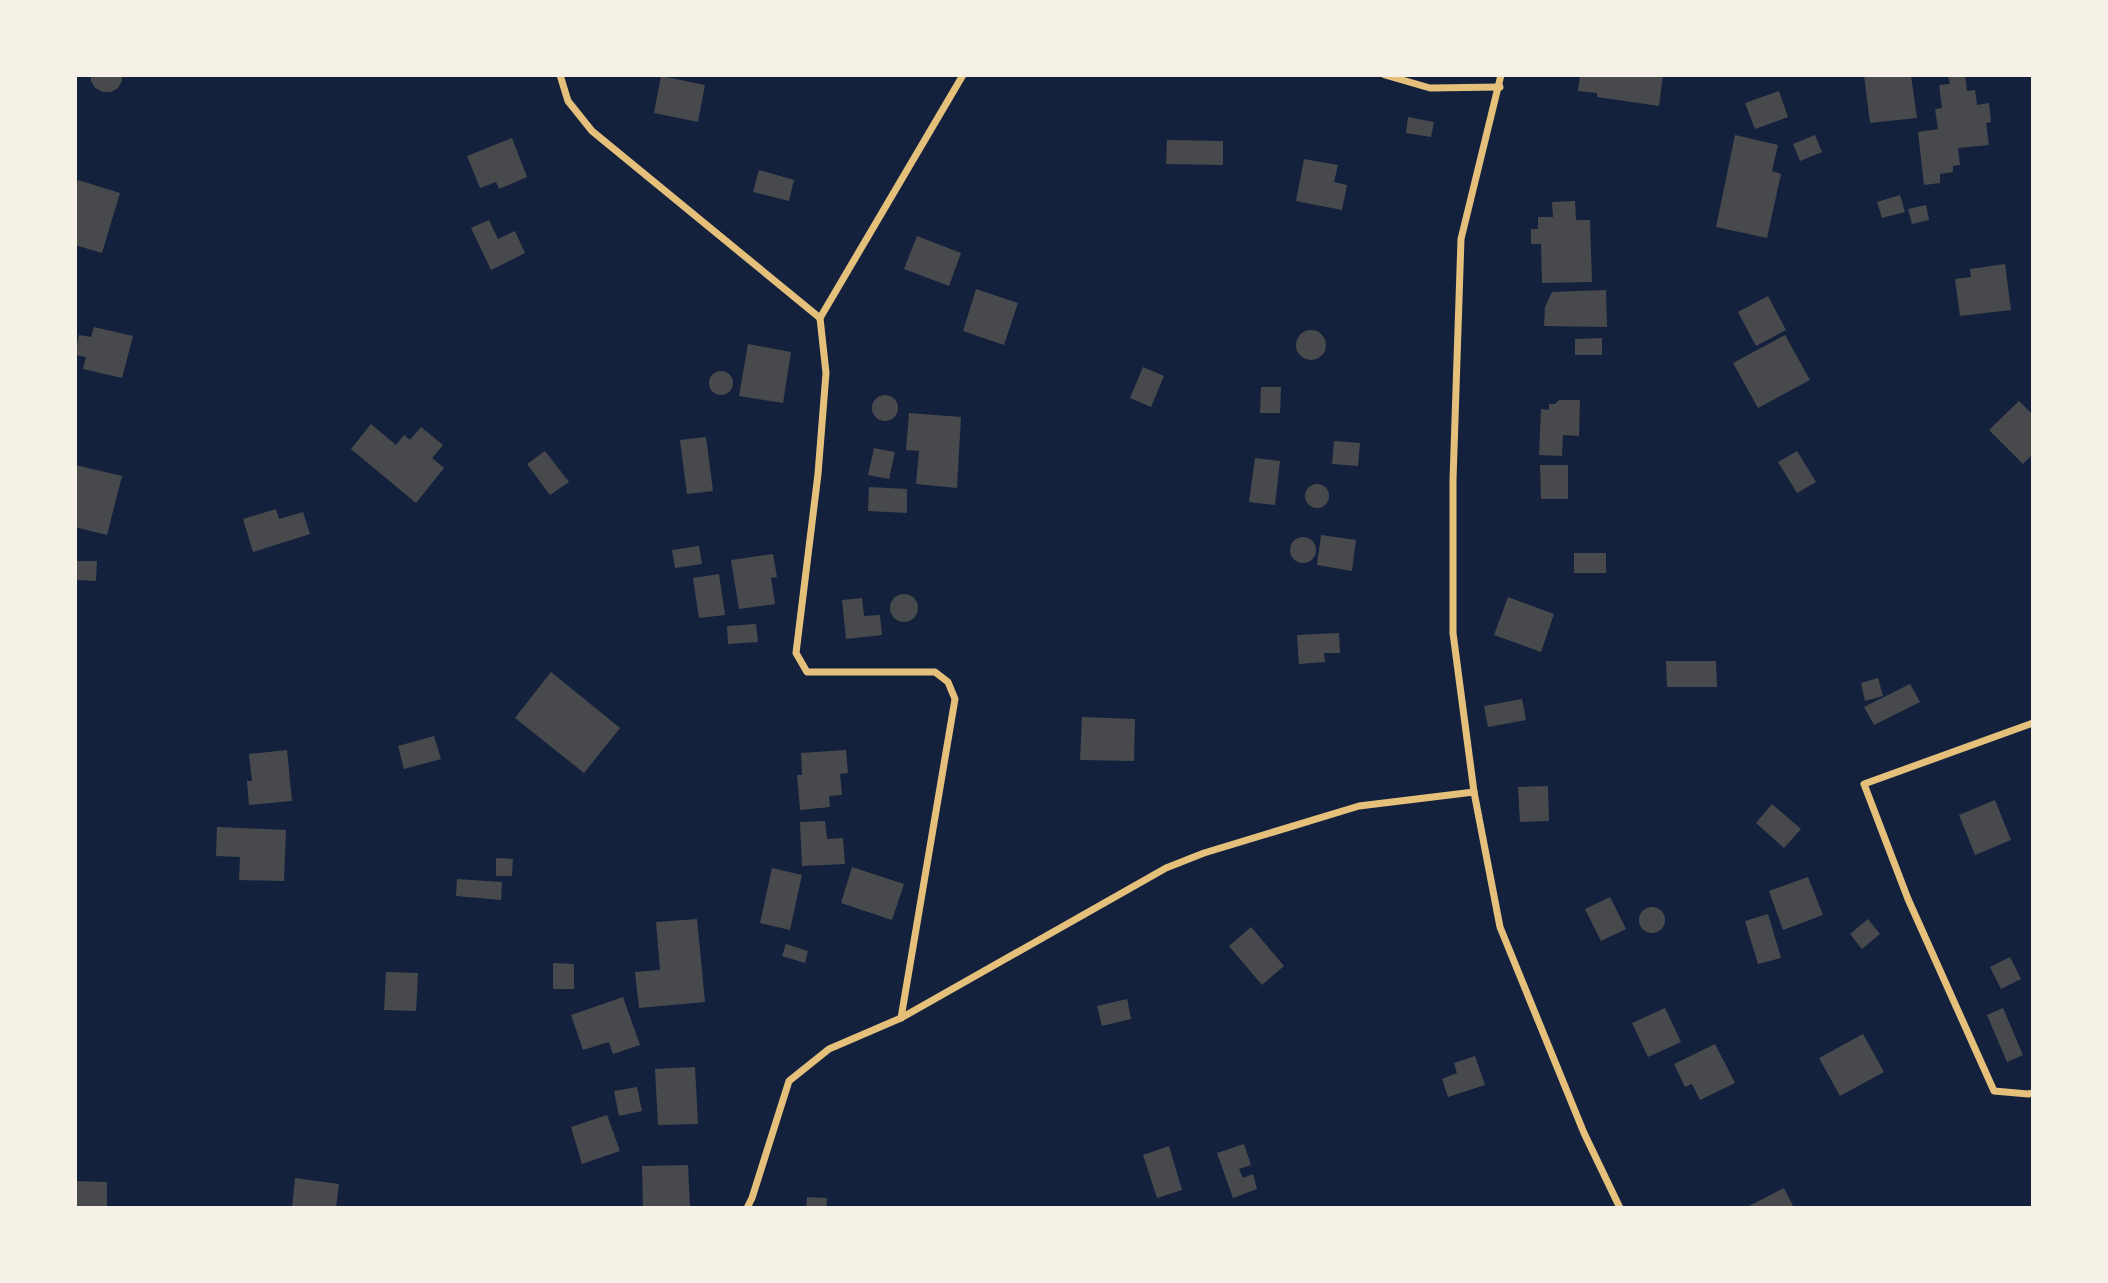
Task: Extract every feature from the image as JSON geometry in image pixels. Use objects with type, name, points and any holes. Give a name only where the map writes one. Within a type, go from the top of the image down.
[{"type":"street","points":[[560,75],[569,101],[593,131],[820,318]]},
{"type":"street","points":[[901,1018],[955,699],[948,682],[935,672],[807,672],[796,653],[818,474],[826,373],[820,318],[963,75]]},
{"type":"street","points":[[1385,75],[1430,88],[1500,87]]},
{"type":"street","points":[[1501,75],[1461,239],[1453,480],[1453,633],[1474,792],[1500,927],[1584,1133],[1619,1208]]},
{"type":"street","points":[[2033,723],[1864,784],[1908,899],[1994,1091],[2033,1093]]},
{"type":"street","points":[[747,1208],[789,1081],[829,1049],[901,1018],[1166,868],[1204,853],[1359,806],[1474,792]]},
{"type":"street","points":[[752,1198],[754,1208]]},
{"type":"building","points":[[91,75],[122,75],[122,81],[118,88],[103,92],[95,88]]},
{"type":"building","points":[[1580,75],[1663,75],[1659,106],[1597,97],[1597,93],[1578,91]]},
{"type":"building","points":[[1864,75],[1911,75],[1917,118],[1870,123]]},
{"type":"building","points":[[1948,75],[1965,75],[1967,91],[1975,90],[1977,105],[1989,103],[1991,122],[1986,123],[1989,145],[1958,148],[1960,165],[1953,166],[1953,172],[1940,174],[1940,183],[1924,185],[1918,132],[1938,129],[1935,109],[1942,108],[1939,85],[1950,84]]},
{"type":"building","points":[[661,76],[705,85],[698,122],[654,113]]},
{"type":"building","points":[[1779,91],[1788,117],[1755,129],[1745,103]]},
{"type":"building","points":[[1408,117],[1434,122],[1431,137],[1406,133]]},
{"type":"building","points":[[1735,135],[1778,145],[1772,171],[1781,174],[1767,238],[1716,227]]},
{"type":"building","points":[[1815,135],[1822,152],[1800,161],[1793,144]]},
{"type":"building","points":[[512,138],[527,177],[499,189],[496,182],[480,188],[467,156]]},
{"type":"building","points":[[1167,140],[1223,141],[1223,165],[1166,164]]},
{"type":"building","points":[[1304,159],[1338,165],[1334,182],[1347,185],[1342,210],[1296,201]]},
{"type":"building","points":[[759,170],[794,180],[789,201],[753,192]]},
{"type":"building","points":[[78,180],[120,193],[102,253],[75,245],[75,189]]},
{"type":"building","points":[[1900,195],[1905,212],[1882,218],[1877,202]]},
{"type":"building","points":[[1575,201],[1576,220],[1590,220],[1592,282],[1542,283],[1541,244],[1531,244],[1531,229],[1538,229],[1538,217],[1553,217],[1552,202]]},
{"type":"building","points":[[1926,205],[1929,220],[1912,224],[1908,209]]},
{"type":"building","points":[[489,220],[498,239],[515,231],[525,253],[491,270],[471,228]]},
{"type":"building","points":[[917,236],[961,253],[949,286],[904,269]]},
{"type":"building","points":[[2005,264],[2011,310],[1960,316],[1955,279],[1971,277],[1970,269]]},
{"type":"building","points":[[976,289],[1018,303],[1004,345],[963,331]]},
{"type":"building","points":[[1606,290],[1607,327],[1544,326],[1545,307],[1552,292]]},
{"type":"building","points":[[1768,296],[1786,330],[1756,346],[1738,312]]},
{"type":"building","points":[[94,327],[133,336],[122,378],[83,369],[86,357],[75,355],[79,335],[91,337]]},
{"type":"building","points":[[1311,330],[1322,334],[1326,345],[1322,356],[1311,360],[1300,356],[1296,345],[1300,334]]},
{"type":"building","points":[[1785,335],[1810,380],[1758,408],[1733,363]]},
{"type":"building","points":[[1602,338],[1602,355],[1575,355],[1575,339]]},
{"type":"building","points":[[748,344],[791,352],[783,403],[739,396]]},
{"type":"building","points":[[1143,367],[1164,376],[1151,407],[1130,398]]},
{"type":"building","points":[[721,371],[732,378],[733,383],[726,394],[721,395],[710,388],[709,383],[716,372]]},
{"type":"building","points":[[1261,387],[1281,387],[1280,413],[1260,413]]},
{"type":"building","points":[[885,395],[894,399],[898,408],[894,417],[885,421],[876,417],[872,408],[876,399]]},
{"type":"building","points":[[1559,400],[1580,400],[1579,436],[1563,435],[1562,456],[1539,455],[1541,409],[1549,410],[1549,404],[1555,404]]},
{"type":"building","points":[[2019,401],[2033,415],[2033,454],[2023,464],[1989,430]]},
{"type":"building","points":[[909,413],[961,417],[957,488],[916,484],[919,451],[906,450]]},
{"type":"building","points":[[371,424],[396,445],[404,435],[410,440],[421,427],[443,445],[432,458],[444,468],[416,503],[351,449]]},
{"type":"building","points":[[706,437],[713,491],[687,494],[680,440]]},
{"type":"building","points":[[1334,441],[1360,443],[1358,466],[1332,464]]},
{"type":"building","points":[[874,448],[895,452],[889,479],[868,475]]},
{"type":"building","points":[[545,451],[569,482],[550,495],[527,464]]},
{"type":"building","points":[[1797,451],[1816,482],[1797,493],[1778,462]]},
{"type":"building","points":[[1255,458],[1280,461],[1275,505],[1249,502]]},
{"type":"building","points":[[75,465],[122,476],[107,535],[75,527]]},
{"type":"building","points":[[1540,465],[1568,465],[1568,499],[1541,499]]},
{"type":"building","points":[[1317,484],[1326,487],[1329,496],[1326,505],[1317,508],[1308,505],[1305,496],[1308,487]]},
{"type":"building","points":[[869,487],[907,489],[907,513],[868,511]]},
{"type":"building","points":[[276,509],[279,519],[303,512],[310,534],[253,552],[243,519]]},
{"type":"building","points":[[1321,535],[1356,540],[1352,571],[1317,565]]},
{"type":"building","points":[[1303,537],[1312,541],[1316,550],[1312,559],[1303,563],[1294,559],[1290,550],[1294,541]]},
{"type":"building","points":[[699,546],[702,564],[675,568],[672,550]]},
{"type":"building","points":[[1574,553],[1606,553],[1606,573],[1574,573]]},
{"type":"building","points":[[773,554],[777,577],[771,578],[775,604],[739,609],[731,560]]},
{"type":"building","points":[[75,561],[97,561],[96,581],[75,580]]},
{"type":"building","points":[[719,574],[725,615],[699,618],[693,578]]},
{"type":"building","points":[[904,594],[914,598],[918,608],[914,618],[904,622],[894,618],[890,608],[894,598]]},
{"type":"building","points":[[1508,597],[1554,614],[1541,652],[1494,635]]},
{"type":"building","points":[[862,598],[864,616],[880,615],[882,635],[846,639],[842,600]]},
{"type":"building","points":[[756,624],[758,642],[728,644],[727,626]]},
{"type":"building","points":[[1339,633],[1340,653],[1324,653],[1325,662],[1299,664],[1297,635]]},
{"type":"building","points":[[1666,661],[1716,661],[1717,687],[1667,687]]},
{"type":"building","points":[[551,672],[620,728],[584,773],[515,718]]},
{"type":"building","points":[[1878,678],[1883,696],[1865,701],[1861,683]]},
{"type":"building","points":[[1910,684],[1920,702],[1874,725],[1864,707]]},
{"type":"building","points":[[1522,699],[1526,720],[1488,727],[1484,706]]},
{"type":"building","points":[[1082,717],[1135,719],[1134,761],[1080,760]]},
{"type":"building","points":[[434,736],[441,759],[404,769],[398,746]]},
{"type":"building","points":[[287,750],[292,801],[249,805],[247,781],[252,781],[249,754]]},
{"type":"building","points":[[846,750],[848,773],[840,774],[842,795],[829,796],[830,807],[800,810],[797,775],[802,775],[801,753]]},
{"type":"building","points":[[1548,786],[1549,821],[1520,822],[1518,787]]},
{"type":"building","points":[[1995,800],[2011,840],[1975,855],[1959,815]]},
{"type":"building","points":[[1772,804],[1801,829],[1784,848],[1756,823]]},
{"type":"building","points":[[825,821],[827,839],[843,838],[845,864],[802,866],[800,822]]},
{"type":"building","points":[[217,827],[286,830],[284,881],[239,880],[240,857],[216,856]]},
{"type":"building","points":[[496,858],[513,859],[512,876],[496,876]]},
{"type":"building","points":[[852,867],[904,884],[892,920],[841,903]]},
{"type":"building","points":[[772,868],[802,875],[790,930],[760,923]]},
{"type":"building","points":[[1808,877],[1823,915],[1783,930],[1769,891]]},
{"type":"building","points":[[457,879],[502,882],[501,900],[456,896]]},
{"type":"building","points":[[1610,897],[1626,929],[1601,941],[1585,909]]},
{"type":"building","points":[[1652,907],[1661,911],[1665,920],[1661,929],[1652,933],[1643,929],[1639,920],[1643,911]]},
{"type":"building","points":[[1768,914],[1781,958],[1758,964],[1745,921]]},
{"type":"building","points":[[697,919],[705,1002],[639,1008],[635,972],[660,970],[656,922]]},
{"type":"building","points":[[1868,919],[1880,934],[1862,949],[1850,934]]},
{"type":"building","points":[[1251,927],[1284,966],[1262,985],[1229,946]]},
{"type":"building","points":[[786,944],[808,951],[805,963],[782,956]]},
{"type":"building","points":[[2010,957],[2021,979],[2001,989],[1990,967]]},
{"type":"building","points":[[553,963],[574,964],[574,989],[553,989]]},
{"type":"building","points":[[386,972],[418,973],[416,1011],[384,1010]]},
{"type":"building","points":[[623,997],[640,1045],[613,1054],[609,1042],[583,1050],[571,1015]]},
{"type":"building","points":[[1127,999],[1131,1019],[1102,1026],[1097,1006]]},
{"type":"building","points":[[1665,1008],[1681,1042],[1648,1057],[1632,1023]]},
{"type":"building","points":[[2003,1008],[2023,1055],[2007,1062],[1987,1015]]},
{"type":"building","points":[[1863,1034],[1884,1072],[1840,1096],[1819,1058]]},
{"type":"building","points":[[1715,1044],[1735,1083],[1700,1100],[1692,1084],[1685,1087],[1674,1064]]},
{"type":"building","points":[[1475,1056],[1485,1085],[1448,1097],[1442,1079],[1457,1073],[1454,1063]]},
{"type":"building","points":[[695,1067],[698,1124],[658,1125],[655,1069]]},
{"type":"building","points":[[637,1087],[642,1111],[619,1116],[614,1091]]},
{"type":"building","points":[[607,1115],[620,1151],[582,1164],[571,1127]]},
{"type":"building","points":[[1244,1144],[1251,1165],[1239,1169],[1243,1178],[1253,1174],[1257,1189],[1233,1198],[1217,1153]]},
{"type":"building","points":[[1169,1146],[1182,1190],[1157,1198],[1143,1155]]},
{"type":"building","points":[[688,1165],[690,1208],[643,1208],[642,1166]]},
{"type":"building","points":[[295,1178],[339,1184],[336,1208],[292,1208]]},
{"type":"building","points":[[75,1181],[107,1182],[107,1208],[75,1208]]},
{"type":"building","points":[[1784,1188],[1794,1208],[1745,1208]]},
{"type":"building","points":[[807,1197],[827,1198],[826,1208],[806,1208]]}]
